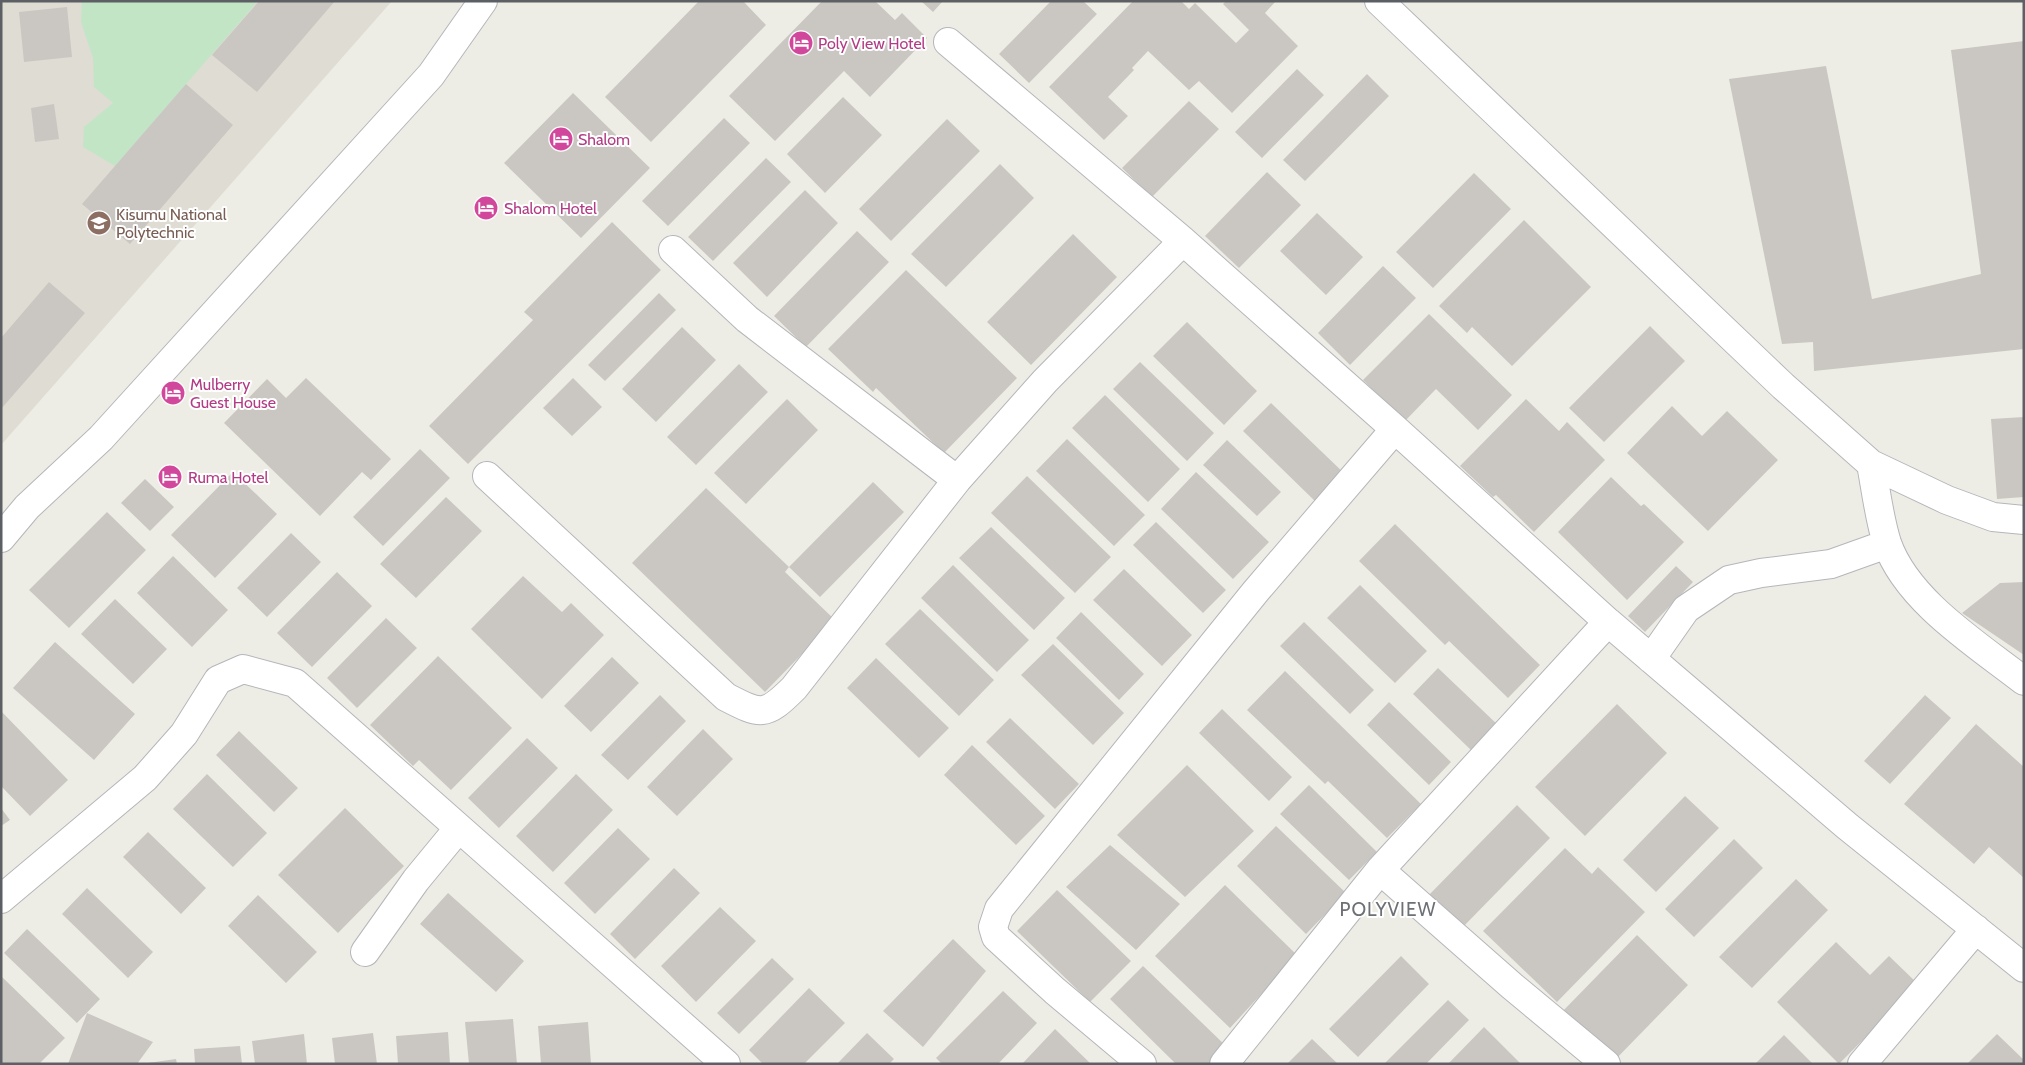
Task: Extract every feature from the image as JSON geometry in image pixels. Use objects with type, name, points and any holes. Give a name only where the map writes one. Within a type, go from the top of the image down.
[{"type":"street","points":[[1,538],[27,507],[108,431],[418,90],[431,75],[483,1]]},
{"type":"street","points":[[1379,1],[1783,386],[1871,464],[1947,500],[1993,517],[2024,520]]},
{"type":"street","points":[[948,42],[1183,241],[1650,659],[1847,826],[2024,968]]},
{"type":"street","points":[[487,476],[726,697],[752,710],[765,711],[777,705],[794,688],[957,480],[1046,381],[1183,241]]},
{"type":"street","points":[[673,250],[747,319],[957,480]]},
{"type":"street","points":[[1142,1064],[1055,992],[996,938],[993,927],[999,909],[1256,591],[1395,429]]},
{"type":"street","points":[[1871,464],[1887,544],[1900,569],[1937,612],[2024,681]]},
{"type":"street","points":[[1650,659],[1686,609],[1730,580],[1760,573],[1831,564],[1887,544]]},
{"type":"street","points":[[1224,1064],[1380,870],[1608,622]]},
{"type":"street","points":[[1,899],[145,778],[184,734],[218,680],[243,669],[295,683],[726,1064]]},
{"type":"street","points":[[365,952],[416,880],[458,829]]},
{"type":"street","points":[[1380,870],[1512,986],[1606,1064]]},
{"type":"street","points":[[1862,1064],[1976,928]]},
{"type":"shaded area","name":"Kisumu National Polytechnic","points":[[1,1],[392,1],[1,445]]},
{"type":"green space","points":[[82,1],[258,1],[115,166],[83,147],[84,127],[113,103],[94,87],[93,58],[81,22]]},
{"type":"building","points":[[259,1],[335,1],[257,92],[212,55]]},
{"type":"building","points":[[699,1],[743,1],[766,25],[651,142],[605,97]]},
{"type":"building","points":[[822,1],[875,1],[895,20],[902,13],[927,38],[870,97],[844,71],[775,141],[729,96]]},
{"type":"building","points":[[921,1],[943,1],[933,12]]},
{"type":"building","points":[[1051,1],[1083,1],[1097,14],[1029,83],[999,54]]},
{"type":"building","points":[[1133,1],[1181,1],[1189,9],[1195,3],[1236,43],[1249,30],[1223,4],[1226,1],[1276,1],[1265,13],[1298,46],[1232,113],[1199,81],[1189,90],[1148,51],[1132,68],[1134,70],[1108,97],[1128,116],[1104,140],[1049,87]]},
{"type":"building","points":[[67,7],[72,57],[24,62],[19,12]]},
{"type":"building","points":[[2024,41],[2024,349],[1814,371],[1813,342],[1782,344],[1729,79],[1826,66],[1872,299],[1981,274],[1951,50]]},
{"type":"building","points":[[1297,69],[1324,95],[1262,158],[1235,132]]},
{"type":"building","points":[[1367,74],[1389,96],[1305,181],[1283,160]]},
{"type":"building","points":[[186,84],[233,125],[130,244],[82,204]]},
{"type":"building","points":[[573,93],[650,168],[581,238],[504,163]]},
{"type":"building","points":[[843,97],[882,135],[825,193],[787,154]]},
{"type":"building","points":[[1189,101],[1219,129],[1152,197],[1122,168]]},
{"type":"building","points":[[54,104],[59,139],[35,142],[31,108]]},
{"type":"building","points":[[724,118],[750,143],[668,226],[642,201]]},
{"type":"building","points":[[947,119],[980,151],[891,241],[859,209]]},
{"type":"building","points":[[766,158],[791,182],[713,261],[688,237]]},
{"type":"building","points":[[1000,164],[1034,198],[946,287],[911,254]]},
{"type":"building","points":[[1267,172],[1301,205],[1239,268],[1205,236]]},
{"type":"building","points":[[1474,173],[1511,209],[1433,288],[1396,252]]},
{"type":"building","points":[[805,190],[838,223],[767,297],[733,263]]},
{"type":"building","points":[[1317,213],[1363,257],[1326,295],[1280,251]]},
{"type":"building","points":[[1524,220],[1591,287],[1512,366],[1472,327],[1467,333],[1439,306]]},
{"type":"building","points":[[612,222],[661,270],[468,464],[429,426],[533,320],[524,312]]},
{"type":"building","points":[[857,231],[889,262],[806,347],[774,316]]},
{"type":"building","points":[[1073,234],[1117,277],[1031,365],[987,322]]},
{"type":"building","points":[[1383,266],[1416,298],[1350,365],[1318,333]]},
{"type":"building","points":[[906,270],[1017,378],[944,453],[876,388],[873,392],[828,349]]},
{"type":"building","points":[[49,282],[85,313],[1,409],[1,338]]},
{"type":"building","points":[[659,293],[676,310],[605,381],[588,365]]},
{"type":"building","points":[[1429,314],[1512,395],[1478,430],[1436,389],[1405,421],[1363,380]]},
{"type":"building","points":[[1187,322],[1257,391],[1224,425],[1153,356]]},
{"type":"building","points":[[1650,326],[1685,361],[1604,442],[1569,408]]},
{"type":"building","points":[[682,327],[716,360],[656,422],[622,389]]},
{"type":"building","points":[[1140,362],[1214,433],[1187,461],[1113,389]]},
{"type":"building","points":[[739,364],[768,392],[696,465],[667,437]]},
{"type":"building","points":[[306,378],[391,459],[371,480],[362,472],[320,516],[224,423],[267,379],[286,398]]},
{"type":"building","points":[[573,378],[602,407],[572,436],[543,408]]},
{"type":"building","points":[[1105,395],[1180,469],[1148,502],[1072,428]]},
{"type":"building","points":[[787,399],[818,430],[746,504],[714,473]]},
{"type":"building","points":[[1526,399],[1559,431],[1567,422],[1605,460],[1534,532],[1496,495],[1493,497],[1460,466]]},
{"type":"building","points":[[1271,403],[1347,476],[1319,505],[1243,431]]},
{"type":"building","points":[[1672,406],[1702,436],[1727,411],[1778,460],[1708,531],[1627,453]]},
{"type":"building","points":[[2024,417],[2024,497],[1997,499],[1991,419]]},
{"type":"building","points":[[1067,439],[1145,515],[1114,546],[1036,471]]},
{"type":"building","points":[[1227,440],[1281,492],[1257,516],[1203,465]]},
{"type":"building","points":[[420,449],[450,478],[383,546],[353,517]]},
{"type":"building","points":[[233,472],[277,514],[215,578],[171,535]]},
{"type":"building","points":[[1196,472],[1269,542],[1233,579],[1161,509]]},
{"type":"building","points":[[1027,476],[1111,557],[1075,593],[991,513]]},
{"type":"building","points":[[1611,477],[1641,506],[1644,504],[1684,542],[1627,600],[1558,532]]},
{"type":"building","points":[[145,479],[174,507],[150,531],[121,503]]},
{"type":"building","points":[[873,482],[904,512],[820,597],[789,567]]},
{"type":"building","points":[[706,488],[789,567],[785,572],[835,620],[765,692],[632,563]]},
{"type":"building","points":[[446,497],[482,531],[416,598],[380,564]]},
{"type":"building","points":[[107,512],[146,550],[69,628],[29,590]]},
{"type":"building","points":[[1156,522],[1226,590],[1203,613],[1133,545]]},
{"type":"building","points":[[1395,524],[1540,665],[1508,698],[1449,641],[1445,645],[1359,561]]},
{"type":"building","points":[[991,527],[1065,598],[1034,630],[959,558]]},
{"type":"building","points":[[291,533],[321,562],[267,617],[237,588]]},
{"type":"building","points":[[173,556],[228,610],[192,647],[137,593]]},
{"type":"building","points":[[953,565],[1029,640],[997,672],[921,598]]},
{"type":"building","points":[[1676,566],[1693,582],[1645,632],[1628,616]]},
{"type":"building","points":[[1124,569],[1192,635],[1162,666],[1093,600]]},
{"type":"building","points":[[337,572],[372,606],[312,667],[277,633]]},
{"type":"building","points":[[523,576],[562,612],[571,603],[604,635],[542,699],[471,629]]},
{"type":"building","points":[[2024,582],[2024,655],[1962,613],[2000,583]]},
{"type":"building","points":[[1360,585],[1427,651],[1395,683],[1327,618]]},
{"type":"building","points":[[115,599],[167,649],[133,684],[81,634]]},
{"type":"building","points":[[920,609],[994,680],[959,716],[885,644]]},
{"type":"building","points":[[1081,612],[1144,674],[1119,700],[1056,638]]},
{"type":"building","points":[[386,618],[417,648],[357,708],[327,678]]},
{"type":"building","points":[[1304,622],[1374,690],[1350,714],[1280,646]]},
{"type":"building","points":[[55,642],[135,714],[94,760],[13,688]]},
{"type":"building","points":[[1053,644],[1124,713],[1093,745],[1021,675]]},
{"type":"building","points":[[438,656],[512,728],[451,790],[419,760],[413,766],[370,725]]},
{"type":"building","points":[[612,657],[639,683],[591,732],[564,706]]},
{"type":"building","points":[[876,658],[949,728],[919,758],[847,688]]},
{"type":"building","points":[[1438,668],[1499,726],[1473,752],[1413,694]]},
{"type":"building","points":[[1285,671],[1421,804],[1387,838],[1328,781],[1325,784],[1247,710]]},
{"type":"building","points":[[660,695],[686,721],[628,780],[601,755]]},
{"type":"building","points":[[1925,695],[1951,718],[1890,784],[1864,761]]},
{"type":"building","points":[[1389,702],[1451,762],[1429,785],[1367,725]]},
{"type":"building","points":[[1617,704],[1667,753],[1585,836],[1535,787]]},
{"type":"building","points":[[1222,709],[1292,777],[1269,801],[1199,733]]},
{"type":"building","points":[[1,711],[68,780],[30,816],[1,786]]},
{"type":"building","points":[[1010,718],[1079,784],[1055,809],[986,742]]},
{"type":"building","points":[[1976,724],[2024,767],[2024,878],[1989,847],[1974,864],[1904,804]]},
{"type":"building","points":[[703,729],[733,759],[677,816],[647,787]]},
{"type":"building","points":[[239,731],[298,788],[274,812],[216,755]]},
{"type":"building","points":[[527,738],[558,768],[499,828],[468,798]]},
{"type":"building","points":[[972,745],[1045,816],[1016,845],[944,775]]},
{"type":"building","points":[[1187,765],[1254,831],[1185,897],[1117,835]]},
{"type":"building","points":[[207,774],[267,833],[233,867],[173,809]]},
{"type":"building","points":[[576,774],[613,810],[553,872],[516,836]]},
{"type":"building","points":[[1309,785],[1377,852],[1349,880],[1280,814]]},
{"type":"building","points":[[1685,796],[1719,828],[1656,892],[1623,860]]},
{"type":"building","points":[[1517,805],[1550,838],[1461,929],[1427,897]]},
{"type":"building","points":[[1,808],[10,820],[1,826]]},
{"type":"building","points":[[345,808],[404,866],[338,933],[278,875]]},
{"type":"building","points":[[1276,826],[1346,893],[1306,934],[1237,866]]},
{"type":"building","points":[[618,828],[650,859],[595,914],[564,883]]},
{"type":"building","points":[[148,832],[206,888],[181,914],[123,857]]},
{"type":"building","points":[[1734,839],[1763,868],[1694,937],[1665,909]]},
{"type":"building","points":[[1110,845],[1180,904],[1136,950],[1066,887]]},
{"type":"building","points":[[1565,848],[1592,874],[1598,867],[1645,912],[1557,1002],[1483,931]]},
{"type":"building","points":[[674,868],[700,893],[635,959],[610,934]]},
{"type":"building","points":[[1796,879],[1828,910],[1752,988],[1719,957]]},
{"type":"building","points":[[1225,885],[1297,955],[1230,1028],[1155,956]]},
{"type":"building","points":[[87,888],[153,952],[128,978],[62,914]]},
{"type":"building","points":[[1057,890],[1131,961],[1090,1002],[1017,931]]},
{"type":"building","points":[[448,893],[524,961],[496,992],[420,924]]},
{"type":"building","points":[[258,895],[317,952],[286,983],[228,926]]},
{"type":"building","points":[[720,907],[756,941],[696,1002],[661,966]]},
{"type":"building","points":[[27,929],[100,999],[77,1023],[4,953]]},
{"type":"building","points":[[1637,935],[1688,985],[1611,1064],[1559,1015]]},
{"type":"building","points":[[953,939],[986,971],[923,1047],[883,1011]]},
{"type":"building","points":[[1836,942],[1870,975],[1889,956],[1918,984],[1839,1064],[1777,1002]]},
{"type":"building","points":[[1401,956],[1429,984],[1358,1057],[1329,1029]]},
{"type":"building","points":[[772,958],[794,979],[739,1034],[717,1013]]},
{"type":"building","points":[[1143,966],[1226,1046],[1209,1064],[1176,1064],[1110,999]]},
{"type":"building","points":[[1,976],[65,1038],[39,1064],[1,1064]]},
{"type":"building","points":[[809,988],[845,1023],[804,1064],[763,1064],[749,1050]]},
{"type":"building","points":[[1003,991],[1037,1023],[998,1064],[942,1064],[936,1058]]},
{"type":"building","points":[[1448,1000],[1469,1020],[1426,1064],[1384,1064]]},
{"type":"building","points":[[87,1013],[153,1042],[137,1064],[68,1064]]},
{"type":"building","points":[[513,1019],[517,1064],[469,1064],[465,1022]]},
{"type":"building","points":[[588,1022],[591,1064],[541,1064],[538,1026]]},
{"type":"building","points":[[1484,1027],[1521,1064],[1448,1064]]},
{"type":"building","points":[[1055,1029],[1091,1064],[1022,1064]]},
{"type":"building","points":[[448,1032],[450,1064],[398,1064],[396,1036]]},
{"type":"building","points":[[373,1033],[377,1064],[335,1064],[332,1038]]},
{"type":"building","points":[[867,1033],[894,1059],[889,1064],[837,1064]]},
{"type":"building","points":[[304,1034],[307,1064],[255,1064],[252,1041]]},
{"type":"building","points":[[1997,1034],[2024,1060],[2024,1064],[1967,1064]]},
{"type":"building","points":[[1784,1035],[1813,1064],[1755,1064]]},
{"type":"building","points":[[1312,1039],[1338,1064],[1287,1064]]},
{"type":"building","points":[[240,1046],[242,1064],[195,1064],[194,1049]]},
{"type":"building","points":[[176,1059],[177,1064],[148,1064],[148,1063]]},
{"type":"place","name":"Poly View Hotel","points":[[801,43]]},
{"type":"place","name":"Shalom","points":[[561,139]]},
{"type":"place","name":"Shalom Hotel","points":[[486,208]]},
{"type":"place","name":"Kisumu National Polytechnic","points":[[99,223]]},
{"type":"place","name":"Mulberry Guest House","points":[[173,393]]},
{"type":"place","name":"Ruma Hotel","points":[[170,477]]},
{"type":"district","name":"POLYVIEW","points":[[1388,909]]}]
